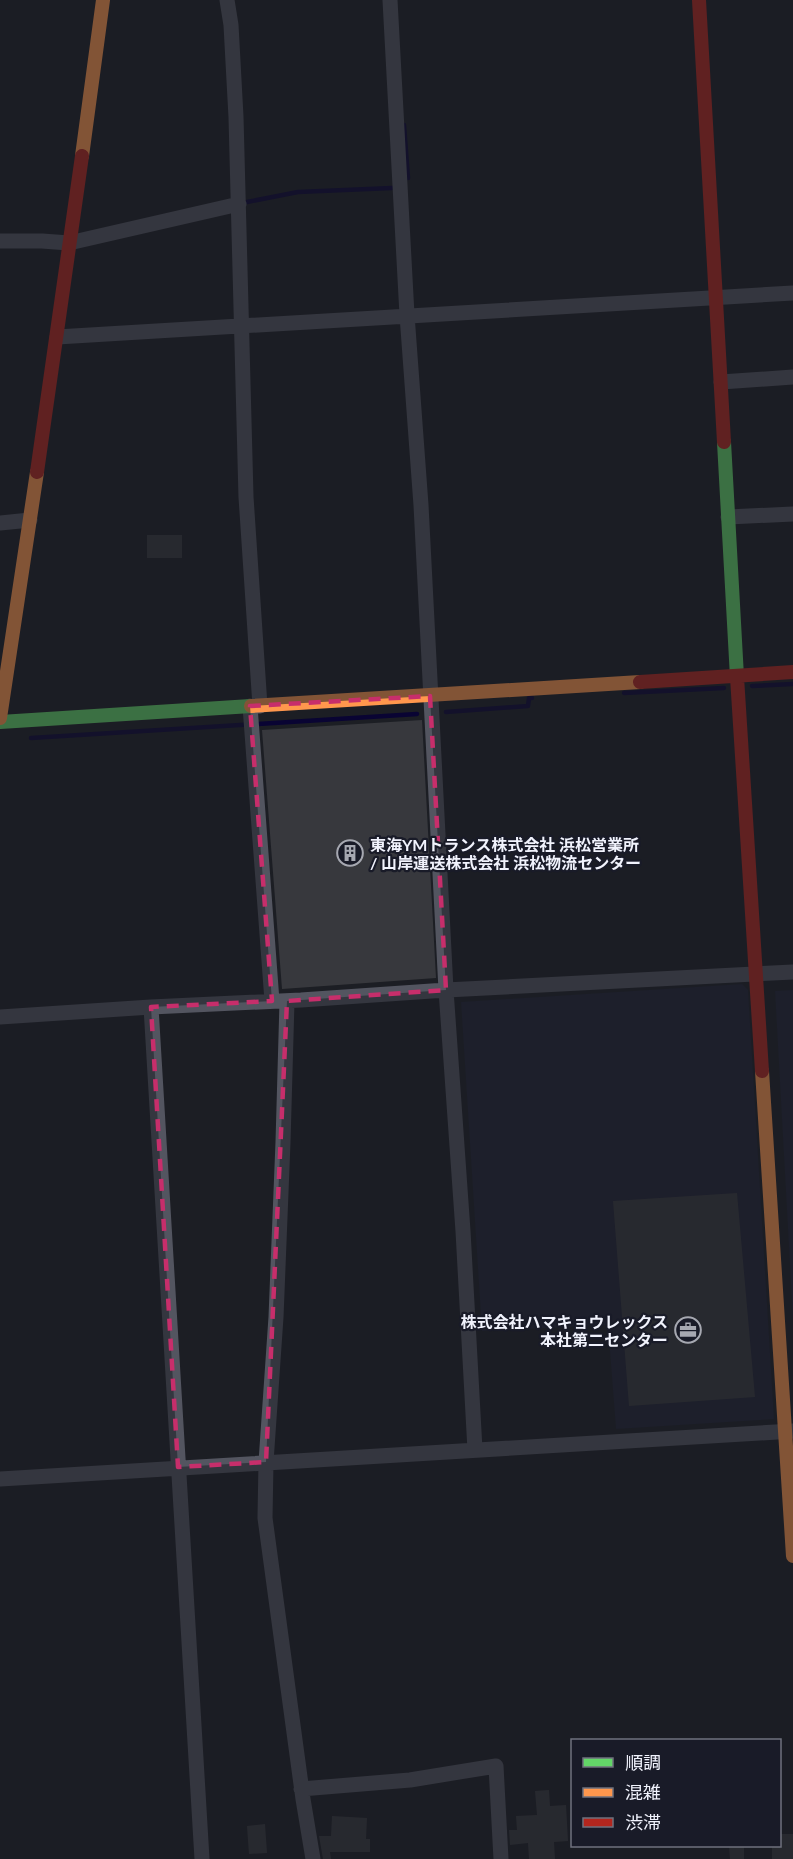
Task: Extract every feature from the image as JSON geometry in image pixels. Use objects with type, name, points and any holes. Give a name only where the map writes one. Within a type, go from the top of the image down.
[{"type":"street","points":[[103,0],[57,337],[0,720],[253,715],[430,696],[793,672]]},
{"type":"street","points":[[227,0],[231,25],[239,204],[253,715],[280,1001],[276,1317],[266,1462],[265,1518],[301,1789],[313,1859]]},
{"type":"street","points":[[390,0],[407,315],[421,505],[446,990],[463,1231],[475,1450]]},
{"type":"street","points":[[699,0],[736,675],[788,1431],[793,1556]]},
{"type":"street","points":[[0,242],[69,243],[239,204]]},
{"type":"street","points":[[57,337],[793,293]]},
{"type":"street","points":[[721,382],[793,377]]},
{"type":"street","points":[[728,518],[793,514]]},
{"type":"street","points":[[0,523],[30,520]]},
{"type":"street","points":[[0,1017],[755,972],[793,972]]},
{"type":"street","points":[[151,1007],[202,1859]]},
{"type":"street","points":[[0,1479],[788,1431]]},
{"type":"street","points":[[301,1789],[410,1780],[496,1766],[501,1859]]},
{"type":"highlighted area","points":[[430,696],[446,990],[287,1001],[266,1462],[178,1467],[151,1007],[272,1001],[250,706]]},
{"type":"shaded area","points":[[742,984],[748,990],[774,1419],[616,1429],[608,1325],[482,1331],[461,1002]]},
{"type":"shaded area","points":[[793,990],[793,1320],[775,991]]},
{"type":"building","points":[[147,535],[182,535],[182,558],[147,558]]},
{"type":"building","name":"東海YMトランス株式会社 浜松営業所 / 山岸運送株式会社 浜松物流センター","points":[[422,720],[436,978],[282,989],[262,730]]},
{"type":"building","points":[[737,1193],[755,1397],[629,1406],[613,1201]]},
{"type":"building","points":[[549,1790],[550,1806],[566,1805],[568,1841],[554,1842],[555,1859],[529,1859],[528,1843],[510,1845],[509,1830],[517,1830],[516,1816],[537,1815],[535,1791]]},
{"type":"building","points":[[332,1816],[367,1818],[366,1839],[370,1839],[370,1852],[330,1852],[331,1859],[323,1859],[319,1836],[331,1836]]},
{"type":"building","points":[[265,1824],[267,1853],[249,1854],[247,1826]]},
{"type":"building","points":[[781,1834],[793,1834],[793,1859],[772,1859],[772,1847],[781,1847]]},
{"type":"building","points":[[729,1847],[744,1847],[744,1859],[730,1859]]},
{"type":"waterway","points":[[404,125],[408,178]]},
{"type":"waterway","points":[[247,202],[298,192],[392,188]]},
{"type":"waterway","points":[[752,686],[793,684]]},
{"type":"waterway","points":[[624,693],[724,688]]},
{"type":"waterway","points":[[446,712],[528,706],[529,698],[532,698]]},
{"type":"waterway","points":[[31,738],[417,714]]},
{"type":"traffic: fast","points":[[724,442],[737,677]]},
{"type":"traffic: fast","points":[[0,722],[251,706]]},
{"type":"traffic: slow","points":[[82,156],[103,0]]},
{"type":"traffic: slow","points":[[0,718],[37,472]]},
{"type":"traffic: slow","points":[[251,706],[640,682]]},
{"type":"traffic: slow","points":[[762,1071],[793,1556]]},
{"type":"traffic: jam","points":[[699,0],[724,442]]},
{"type":"traffic: jam","points":[[37,472],[82,156]]},
{"type":"traffic: jam","points":[[640,682],[793,672]]},
{"type":"traffic: jam","points":[[737,677],[762,1071]]},
{"type":"place","name":"東海YMトランス株式会社 浜松営業所 / 山岸運送株式会社 浜松物流センター","points":[[350,853]]},
{"type":"place","name":"株式会社ハマキョウレックス 本社第二センター","points":[[688,1330]]}]
